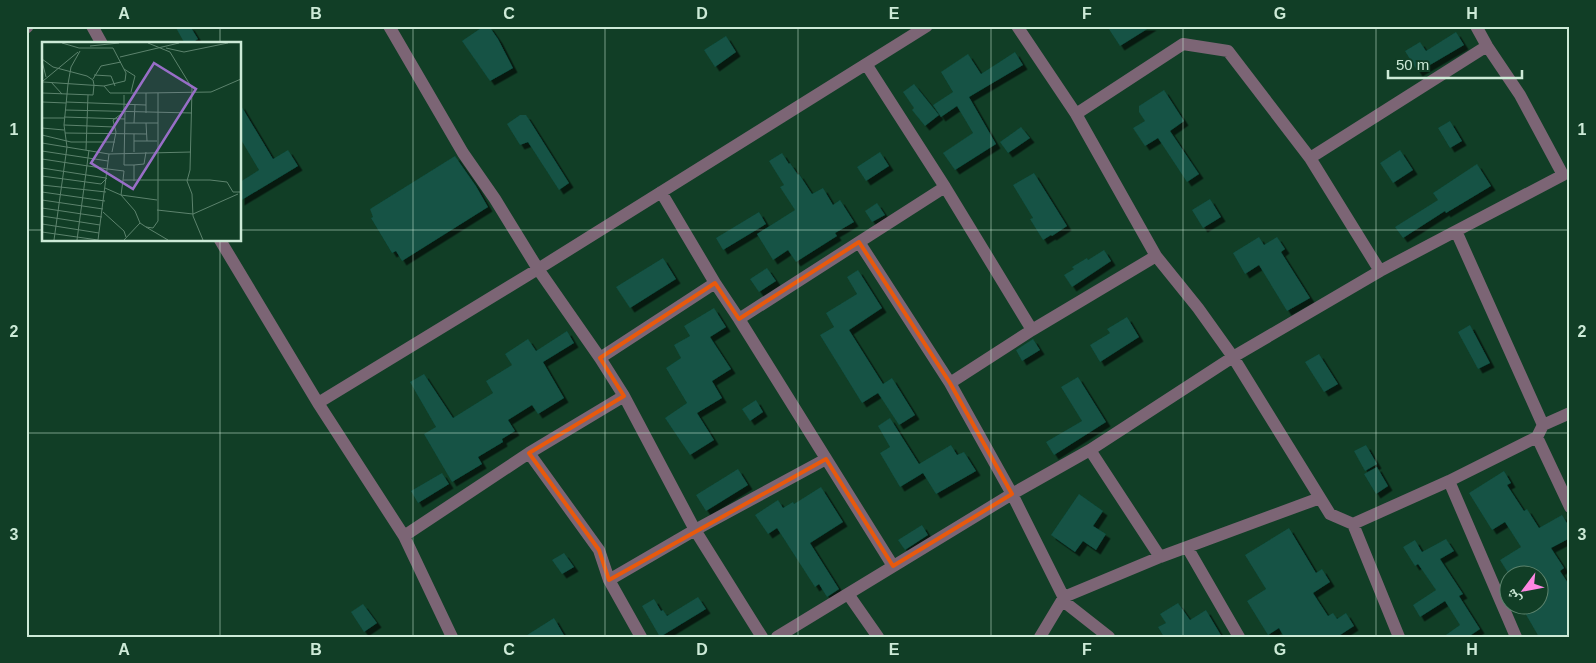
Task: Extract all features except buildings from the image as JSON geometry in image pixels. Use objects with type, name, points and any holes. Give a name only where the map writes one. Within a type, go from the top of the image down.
[{"type":"street","points":[[92,26],[101,42]]},
{"type":"street","points":[[389,26],[463,153],[495,199],[538,269],[624,396],[695,530],[762,637]]},
{"type":"street","points":[[318,403],[538,269],[927,26]]},
{"type":"street","points":[[1017,26],[1076,114],[1156,256],[1198,308],[1233,357],[1330,514],[1353,524],[1399,637]]},
{"type":"street","points":[[777,637],[1012,494],[1090,450],[1233,357],[1380,271],[1566,173],[1476,26]]},
{"type":"street","points":[[1076,114],[1183,44],[1228,51],[1310,158],[1380,271]]},
{"type":"street","points":[[1310,158],[1487,46]]},
{"type":"street","points":[[866,64],[945,187],[1032,330]]},
{"type":"street","points":[[739,319],[945,187]]},
{"type":"street","points":[[661,192],[715,283],[893,566]]},
{"type":"street","points":[[1456,231],[1543,425]]},
{"type":"street","points":[[221,241],[318,403],[404,536],[452,637]]},
{"type":"street","points":[[859,242],[950,384],[1012,494],[1067,604],[1109,637]]},
{"type":"street","points":[[950,384],[1032,330],[1156,256]]},
{"type":"street","points":[[600,358],[715,283]]},
{"type":"street","points":[[404,536],[422,522],[529,453],[624,396]]},
{"type":"street","points":[[1353,524],[1449,481],[1537,437],[1543,425],[1570,413]]},
{"type":"street","points":[[1537,437],[1570,507]]},
{"type":"street","points":[[1090,450],[1160,557]]},
{"type":"street","points":[[529,453],[598,550],[609,580],[641,637]]},
{"type":"street","points":[[609,580],[695,530],[826,459]]},
{"type":"street","points":[[1449,481],[1516,637]]},
{"type":"street","points":[[1040,637],[1064,598],[1160,557],[1320,498]]},
{"type":"street","points":[[1187,547],[1239,637]]},
{"type":"street","points":[[848,594],[878,637]]},
{"type":"highlighted area","points":[[859,242],[950,383],[1012,494],[893,566],[826,459],[609,580],[599,550],[529,453],[624,396],[600,358],[715,283],[739,319]]}]
